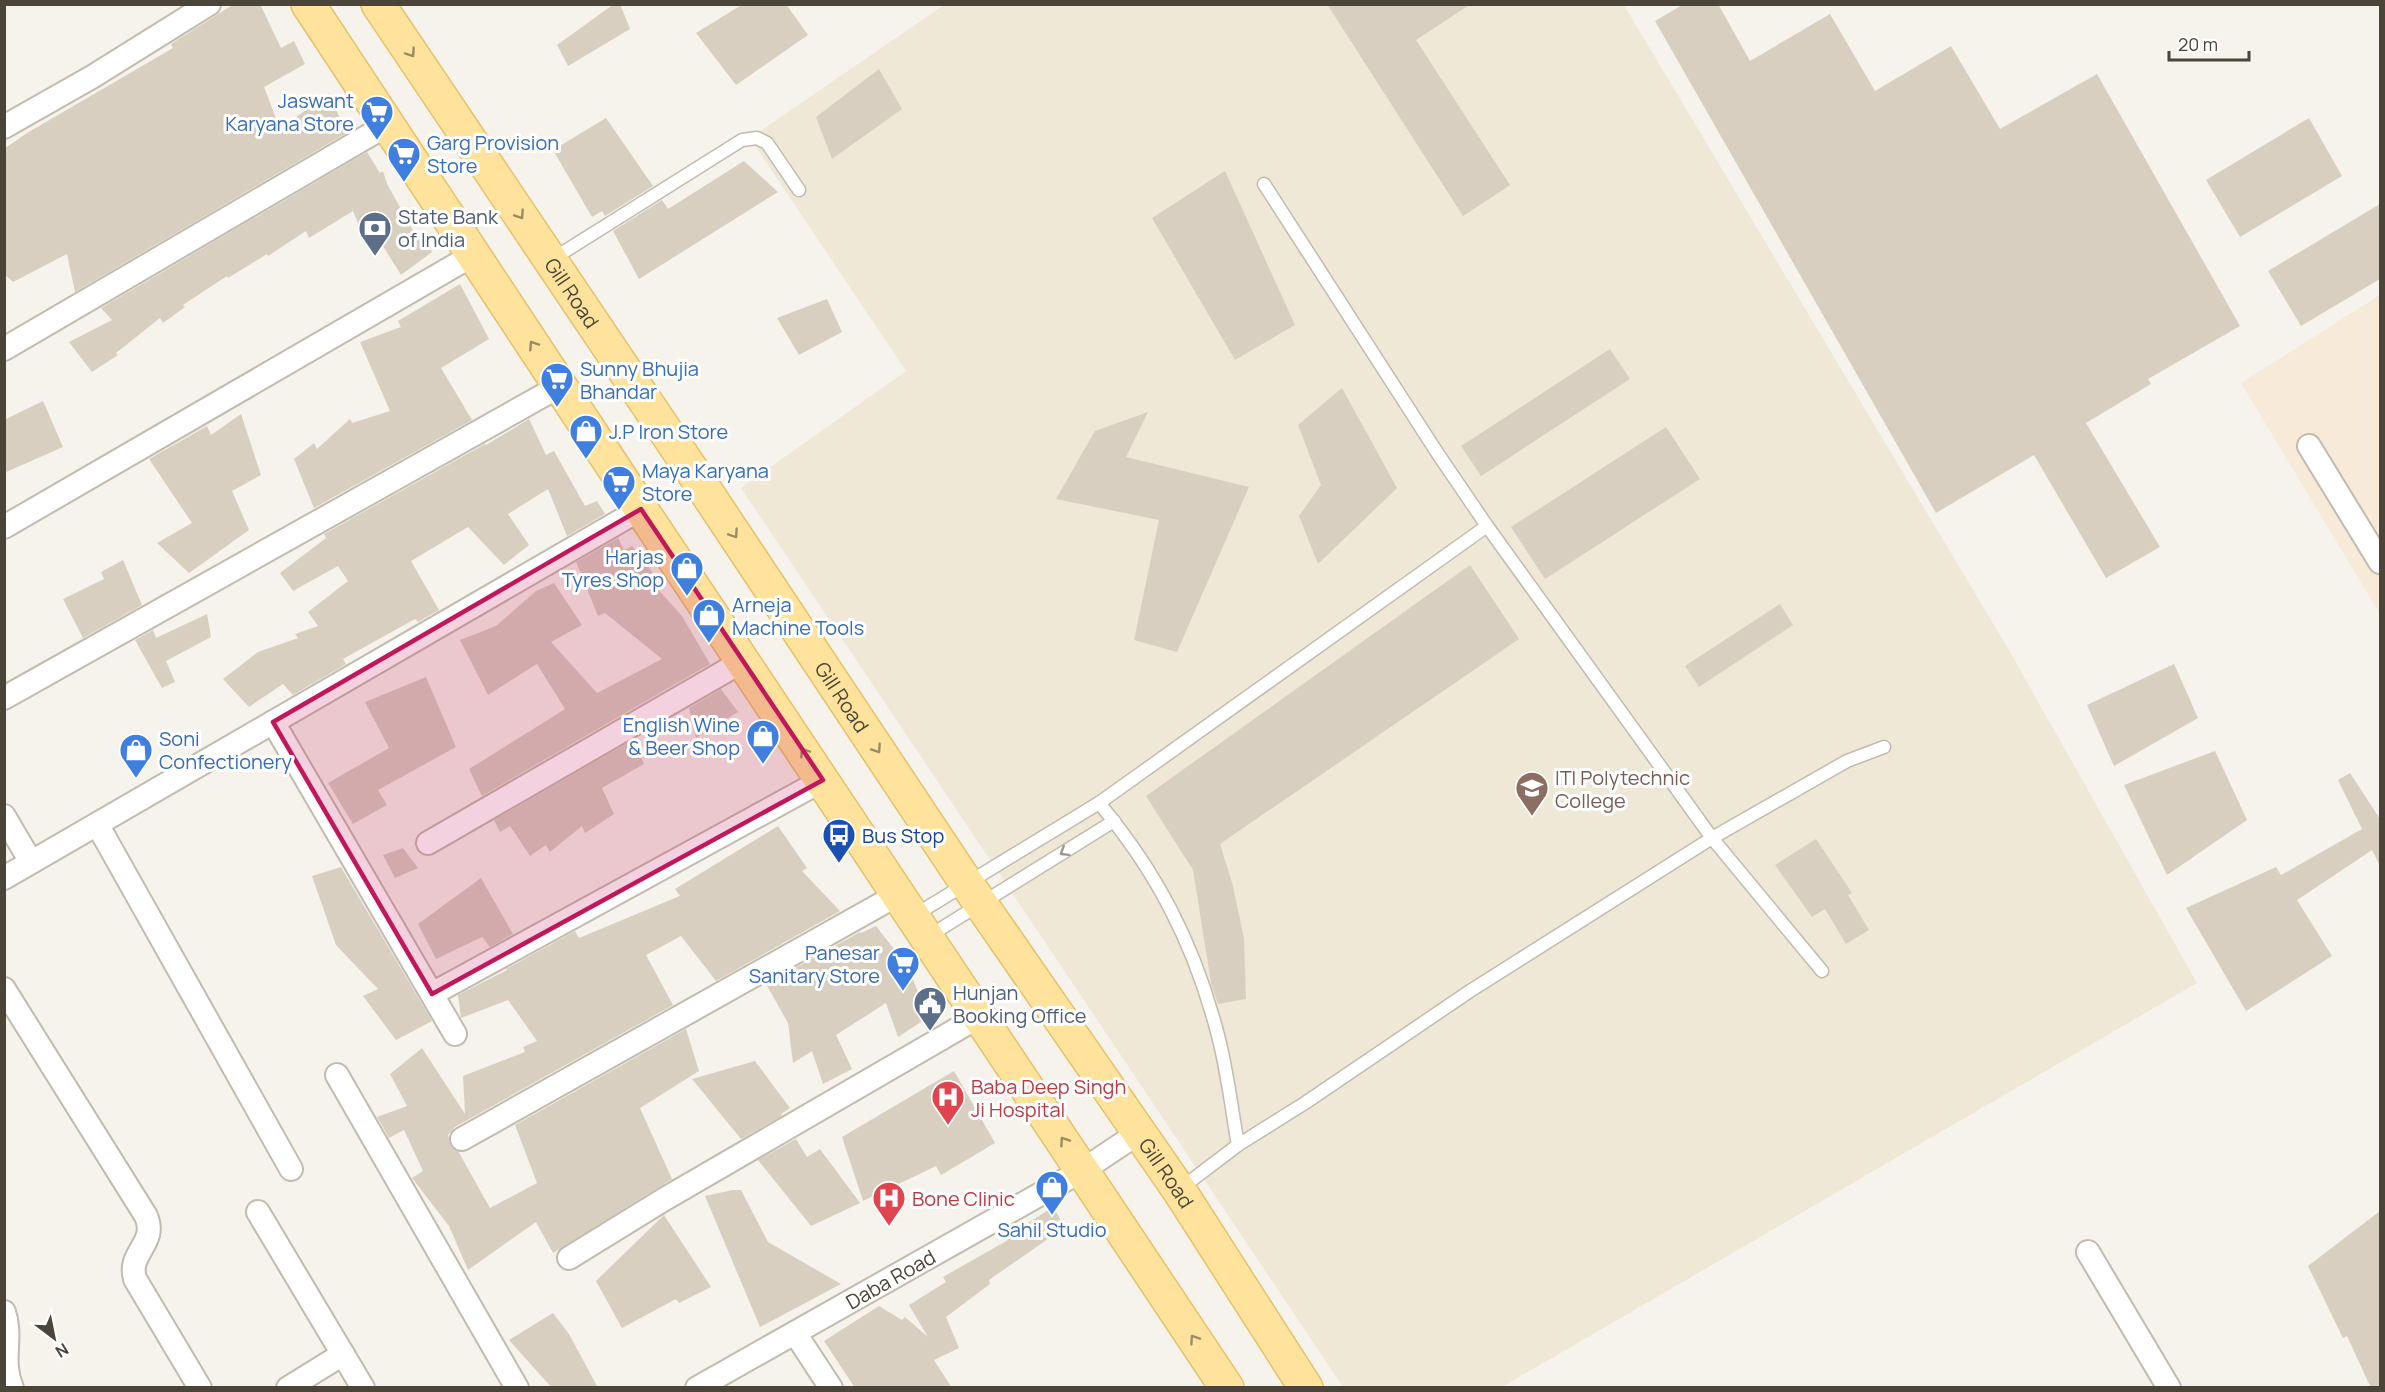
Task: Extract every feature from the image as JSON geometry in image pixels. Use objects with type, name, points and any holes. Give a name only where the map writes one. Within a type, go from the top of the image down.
[{"type":"main road","points":[[308,4],[641,509],[1227,1388]]},
{"type":"main road","name":"Gill Road","points":[[378,4],[974,894],[1179,1190],[1306,1388]]},
{"type":"street","points":[[4,127],[92,77],[209,4]]},
{"type":"street","points":[[4,350],[387,124]]},
{"type":"street","points":[[4,527],[473,255]]},
{"type":"street","points":[[4,698],[560,386]]},
{"type":"street","points":[[2309,446],[2380,562]]},
{"type":"street","points":[[4,878],[641,509]]},
{"type":"street","points":[[428,843],[743,661]]},
{"type":"street","points":[[273,722],[455,1034]]},
{"type":"street","points":[[432,994],[823,780]]},
{"type":"street","points":[[4,816],[31,862]]},
{"type":"street","points":[[97,824],[291,1169]]},
{"type":"street","points":[[462,1139],[913,915]]},
{"type":"street","points":[[4,989],[146,1216],[151,1227],[147,1240],[134,1262],[132,1269],[135,1279],[201,1388]]},
{"type":"street","points":[[569,1258],[663,1200],[980,1016]]},
{"type":"street","points":[[337,1075],[517,1388]]},
{"type":"street","name":"Daba Road","points":[[697,1388],[1083,1170],[1140,1132]]},
{"type":"street","points":[[258,1212],[363,1388]]},
{"type":"street","points":[[2088,1252],[2169,1388]]},
{"type":"street","points":[[5,1314],[8,1325],[6,1375],[12,1388]]},
{"type":"street","points":[[795,1333],[831,1388]]},
{"type":"street","points":[[288,1388],[343,1354]]},
{"type":"lane","points":[[550,260],[742,140],[757,138],[767,143],[799,190]]},
{"type":"lane","points":[[1264,184],[1487,526],[1712,838],[1822,971]]},
{"type":"lane","points":[[913,915],[974,894],[1487,526]]},
{"type":"lane","points":[[1179,1190],[1238,1145],[1305,1103],[1470,991],[1712,838],[1847,761],[1884,747]]},
{"type":"lane","points":[[1098,803],[1148,866],[1191,949],[1217,1029],[1238,1145]]},
{"type":"lane","points":[[913,915],[974,894],[1114,821]]},
{"type":"highlighted area","points":[[641,509],[823,780],[432,994],[273,722]]},
{"type":"shaded area","name":"ITI Polytechnic College","points":[[944,5],[1624,5],[2010,652],[2197,983],[1502,1387],[1343,1387],[741,488],[906,371],[750,138]]},
{"type":"shaded area","points":[[2380,295],[2380,614],[2241,383]]},
{"type":"building","points":[[234,4],[260,4],[281,48],[294,41],[305,64],[264,87],[280,129],[329,93],[341,121],[348,117],[355,128],[75,292],[67,254],[13,282],[4,274],[4,149],[27,133],[173,48],[171,44]]},
{"type":"building","points":[[614,4],[620,4],[630,29],[568,66],[557,45]]},
{"type":"building","points":[[743,4],[786,4],[808,35],[736,85],[696,33]]},
{"type":"building","points":[[1327,4],[1471,4],[1416,40],[1510,185],[1463,216]]},
{"type":"building","points":[[1684,4],[1718,4],[1750,61],[1830,14],[1875,91],[1951,46],[2000,129],[2097,74],[2240,326],[2148,379],[2151,384],[2086,423],[2160,547],[2106,578],[2034,455],[1936,513],[1655,21]]},
{"type":"building","points":[[879,69],[902,109],[832,159],[816,117]]},
{"type":"building","points":[[606,118],[653,186],[605,216],[602,211],[592,217],[553,150]]},
{"type":"building","points":[[2309,118],[2342,176],[2240,237],[2206,180]]},
{"type":"building","points":[[367,152],[380,173],[383,171],[387,184],[415,234],[421,232],[432,252],[401,275],[373,230],[362,233],[353,211],[309,238],[306,231],[268,256],[267,254],[228,278],[227,276],[183,305],[185,307],[163,323],[160,318],[116,353],[118,355],[92,372],[69,342],[112,320],[101,308]]},
{"type":"building","points":[[744,161],[778,192],[639,279],[613,231],[662,200],[668,209]]},
{"type":"building","points":[[1225,171],[1295,325],[1235,360],[1152,218]]},
{"type":"building","points":[[2380,204],[2380,279],[2301,326],[2268,271]]},
{"type":"building","points":[[460,284],[489,339],[441,368],[472,420],[314,508],[294,459],[314,443],[317,449],[350,419],[352,423],[390,411],[360,342],[401,327],[398,321]]},
{"type":"building","points":[[827,299],[842,332],[799,355],[777,318]]},
{"type":"building","points":[[1610,349],[1630,379],[1481,476],[1461,446]]},
{"type":"building","points":[[1342,388],[1397,488],[1318,564],[1299,516],[1321,485],[1298,425]]},
{"type":"building","points":[[43,401],[63,447],[4,473],[4,420]]},
{"type":"building","points":[[1148,412],[1126,457],[1249,487],[1177,652],[1134,640],[1159,520],[1056,499],[1095,431]]},
{"type":"building","points":[[241,414],[261,475],[232,491],[249,530],[189,573],[157,543],[192,523],[149,459],[207,426],[211,435]]},
{"type":"building","points":[[529,419],[546,455],[554,451],[585,506],[597,501],[605,514],[567,536],[548,489],[508,514],[529,545],[504,565],[468,527],[411,561],[439,610],[418,622],[415,619],[343,659],[346,664],[293,695],[283,684],[249,707],[223,679],[258,652],[298,638],[295,634],[318,626],[308,612],[348,581],[338,566],[293,591],[280,573],[326,538],[324,534]]},
{"type":"building","points":[[1666,427],[1700,479],[1545,579],[1511,527]]},
{"type":"building","points":[[618,538],[624,550],[632,546],[653,573],[646,576],[682,616],[710,664],[482,796],[469,769],[565,709],[537,664],[488,695],[460,640],[496,626],[536,591],[554,583],[582,625],[551,642],[597,693],[662,659],[605,613],[598,616],[576,562]]},
{"type":"building","points":[[123,560],[142,605],[83,638],[63,599],[104,579],[101,572]]},
{"type":"building","points":[[1470,565],[1519,639],[1220,844],[1233,886],[1244,939],[1246,999],[1218,1004],[1211,983],[1193,870],[1146,796]]},
{"type":"building","points":[[1780,604],[1793,625],[1699,687],[1685,666]]},
{"type":"building","points":[[207,614],[211,637],[166,661],[175,682],[162,688],[135,640],[153,630],[156,638]]},
{"type":"building","points":[[2174,664],[2198,718],[2114,766],[2087,705]]},
{"type":"building","points":[[426,677],[456,747],[378,790],[387,805],[353,824],[328,783],[389,748],[365,702]]},
{"type":"building","points":[[721,689],[738,712],[696,738],[689,708]]},
{"type":"building","points":[[634,739],[644,764],[602,788],[614,814],[585,833],[582,826],[550,852],[546,845],[530,856],[510,826],[500,832],[494,820]]},
{"type":"building","points":[[2215,751],[2247,820],[2167,875],[2124,785]]},
{"type":"building","points":[[2350,773],[2380,819],[2380,866],[2372,850],[2297,900],[2332,956],[2246,1011],[2186,908],[2276,867],[2281,875],[2362,829],[2338,780]]},
{"type":"building","points":[[778,826],[807,868],[802,871],[840,911],[716,981],[681,936],[646,955],[673,1005],[455,1127],[448,1135],[451,1146],[458,1151],[490,1208],[537,1183],[515,1125],[686,1029],[699,1071],[640,1108],[672,1179],[553,1253],[536,1222],[468,1270],[449,1226],[412,1178],[423,1171],[404,1130],[389,1138],[377,1117],[407,1106],[390,1074],[422,1048],[465,1114],[463,1076],[525,1052],[523,1047],[537,1041],[508,1000],[461,1018],[458,995],[575,931],[579,938],[680,896],[675,889]]},
{"type":"building","points":[[1816,839],[1852,893],[1848,895],[1869,930],[1846,944],[1825,909],[1812,917],[1775,865]]},
{"type":"building","points":[[403,848],[418,868],[395,878],[383,855]]},
{"type":"building","points":[[341,867],[432,1021],[396,1040],[363,996],[378,989],[336,945],[312,876]]},
{"type":"building","points":[[481,878],[513,934],[490,947],[482,937],[436,959],[418,924]]},
{"type":"building","points":[[876,926],[908,967],[920,997],[927,993],[933,1014],[898,1037],[886,1003],[836,1035],[852,1069],[823,1084],[812,1051],[793,1063],[788,1023],[766,984],[860,932]]},
{"type":"building","points":[[755,1061],[790,1108],[781,1114],[782,1116],[741,1139],[692,1079]]},
{"type":"building","points":[[954,1071],[995,1143],[941,1175],[936,1166],[863,1201],[842,1137]]},
{"type":"building","points":[[796,1139],[807,1157],[820,1149],[860,1203],[811,1226],[758,1160]]},
{"type":"building","points":[[741,1190],[768,1242],[841,1284],[760,1327],[705,1196]]},
{"type":"building","points":[[1053,1207],[1065,1227],[989,1280],[990,1284],[946,1317],[959,1348],[934,1360],[952,1388],[855,1388],[824,1341],[879,1306],[902,1320],[905,1317],[928,1337],[909,1305],[946,1282],[943,1277],[1008,1240],[1006,1237]]},
{"type":"building","points":[[2380,1211],[2380,1388],[2371,1388],[2347,1336],[2343,1338],[2308,1266]]},
{"type":"building","points":[[664,1215],[711,1287],[679,1303],[676,1299],[622,1328],[596,1281]]},
{"type":"building","points":[[553,1313],[569,1334],[598,1388],[552,1388],[509,1340]]},
{"type":"place","name":"Jaswant Karyana Store","points":[[377,141]]},
{"type":"place","name":"Garg Provision Store","points":[[404,183]]},
{"type":"place","name":"State Bank of India","points":[[375,257]]},
{"type":"place","name":"Sunny Bhujia Bhandar","points":[[557,408]]},
{"type":"place","name":"J.P Iron Store","points":[[586,460]]},
{"type":"place","name":"Maya Karyana Store","points":[[619,511]]},
{"type":"place","name":"Harjas Tyres Shop","points":[[687,597]]},
{"type":"place","name":"Arneja Machine Tools","points":[[709,644]]},
{"type":"place","name":"English Wine & Beer Shop","points":[[763,765]]},
{"type":"place","name":"Soni Confectionery","points":[[136,779]]},
{"type":"place","name":"ITI Polytechnic College","points":[[1532,817]]},
{"type":"place","name":"Bus Stop","points":[[839,864]]},
{"type":"place","name":"Panesar Sanitary Store","points":[[903,992]]},
{"type":"place","name":"Hunjan Booking Office","points":[[930,1032]]},
{"type":"place","name":"Baba Deep Singh Ji Hospital","points":[[948,1126]]},
{"type":"place","name":"Sahil Studio","points":[[1052,1216]]},
{"type":"place","name":"Bone Clinic","points":[[889,1227]]}]
